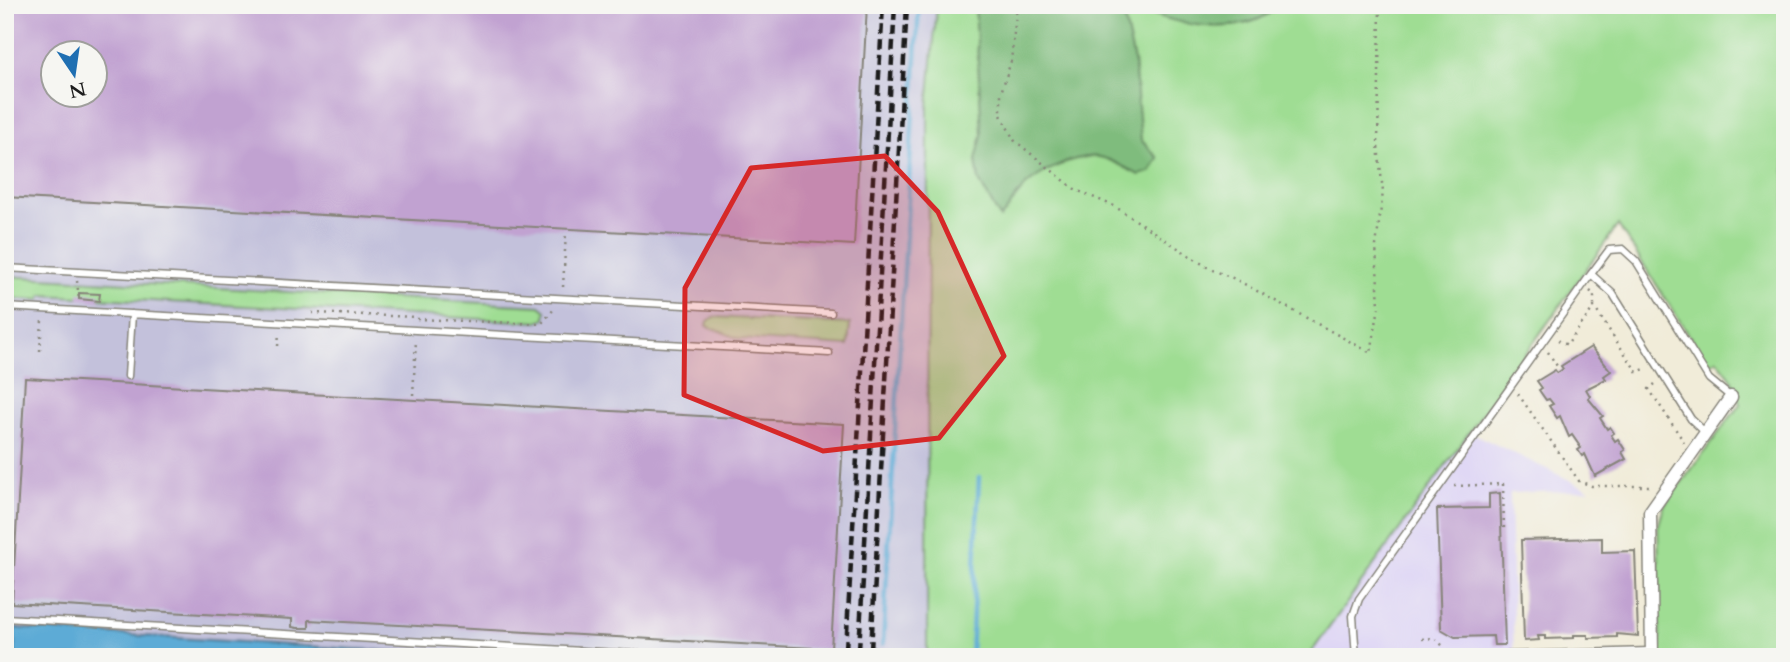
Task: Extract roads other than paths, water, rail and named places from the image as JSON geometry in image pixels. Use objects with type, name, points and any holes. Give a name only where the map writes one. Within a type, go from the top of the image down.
[{"type":"street","points":[[1652,654],[1648,520],[1650,512],[1731,397]]},
{"type":"lane","points":[[1356,657],[1355,607],[1438,486],[1609,250],[1623,249],[1636,261],[1709,379],[1731,397]]},
{"type":"lane","points":[[5,268],[831,313]]},
{"type":"lane","points":[[1591,274],[1613,294],[1691,419],[1707,434]]},
{"type":"lane","points":[[5,307],[830,353]]},
{"type":"lane","points":[[128,376],[132,314]]},
{"type":"lane","points":[[5,618],[687,657]]},
{"type":"lane","points":[[1441,657],[1652,654]]},
{"type":"water","points":[[14,628],[419,653],[419,657],[15,657]]},
{"type":"waterway","points":[[883,644],[919,5]]},
{"type":"waterway","points":[[971,657],[979,477]]},
{"type":"railway","points":[[846,649],[883,5]]},
{"type":"railway","points":[[859,650],[895,5]]},
{"type":"railway","points":[[871,650],[907,5]]}]
